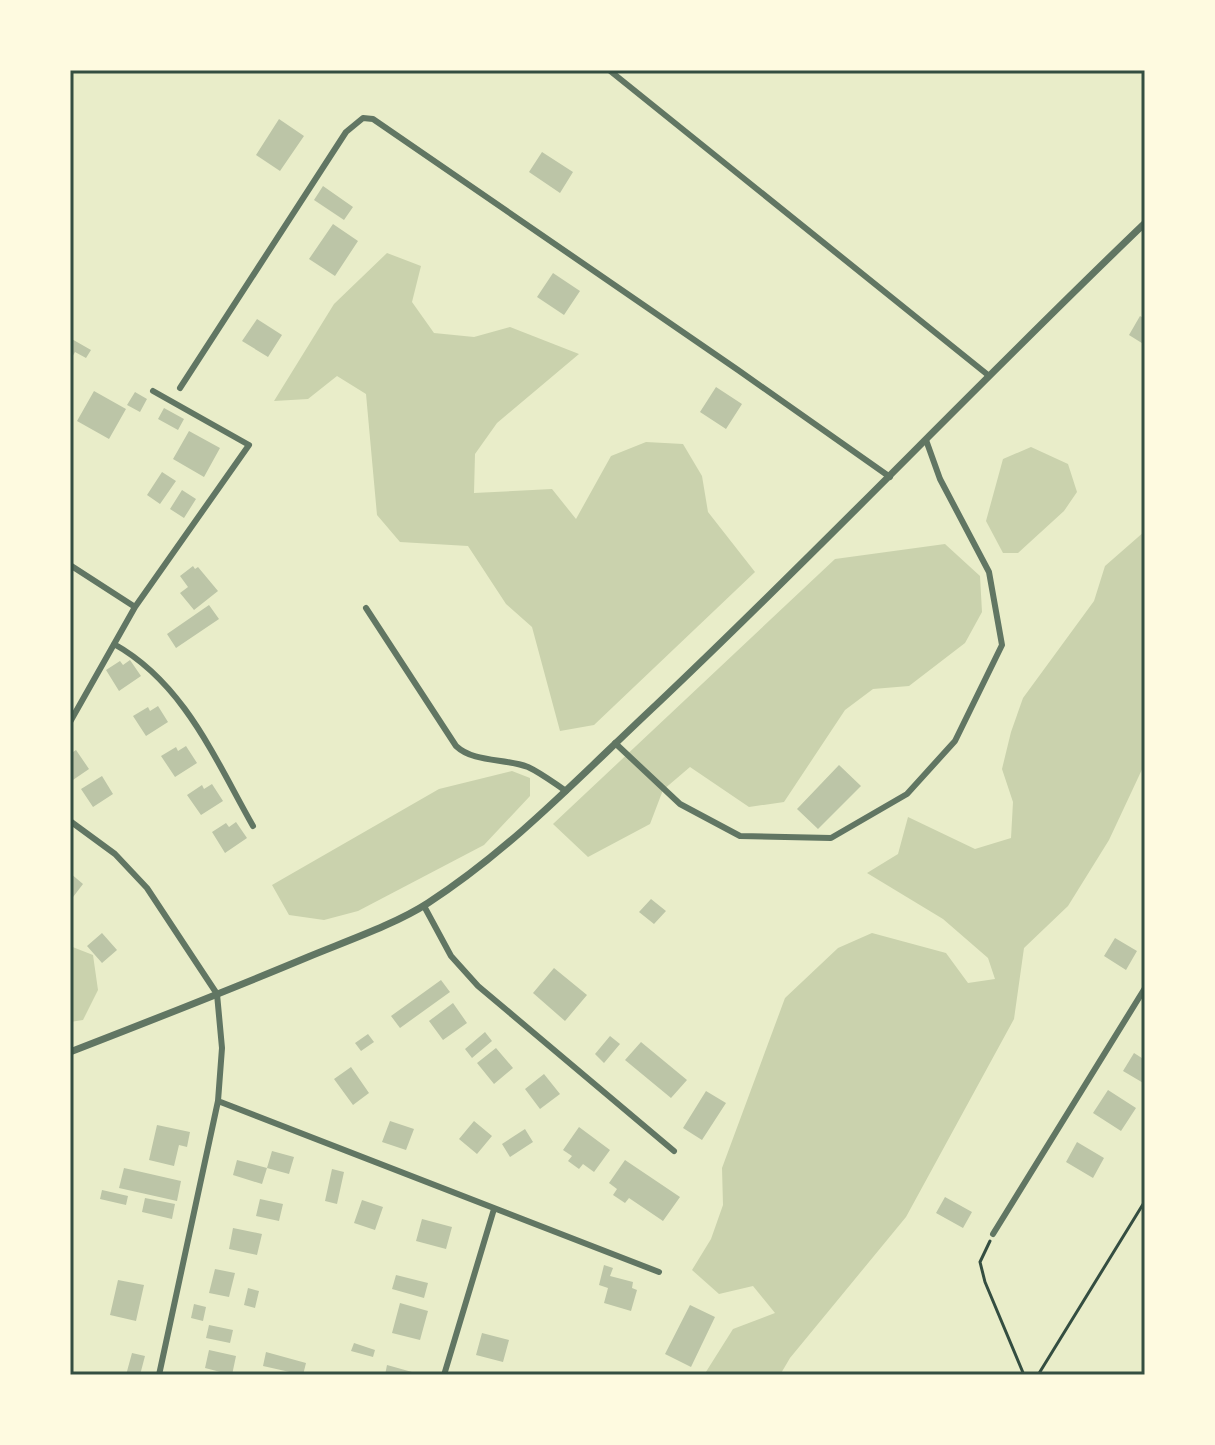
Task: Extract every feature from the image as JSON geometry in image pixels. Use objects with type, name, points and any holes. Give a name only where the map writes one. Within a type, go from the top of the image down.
[{"type":"street","points":[[609,70],[988,375]]},
{"type":"street","points":[[180,388],[346,132],[363,118],[373,119],[890,477]]},
{"type":"street","points":[[70,1052],[344,942],[424,906],[499,850],[566,791],[1144,225]]},
{"type":"street","points":[[70,722],[135,607],[249,445],[153,391]]},
{"type":"street","points":[[615,743],[680,804],[740,836],[831,838],[907,794],[955,741],[1002,645],[989,572],[940,479],[926,440]]},
{"type":"street","points":[[70,565],[135,607]]},
{"type":"street","points":[[366,608],[456,746],[464,753],[530,768],[566,791]]},
{"type":"street","points":[[114,644],[138,657],[183,705],[253,826]]},
{"type":"street","points":[[70,821],[115,854],[147,888],[217,994],[222,1048],[218,1101],[159,1375]]},
{"type":"street","points":[[424,906],[451,956],[478,986],[674,1151]]},
{"type":"street","points":[[993,1234],[1145,988]]},
{"type":"street","points":[[218,1101],[659,1272]]},
{"type":"street","points":[[444,1375],[494,1209]]},
{"type":"path","points":[[1038,1375],[1145,1201]]},
{"type":"path","points":[[993,1234],[980,1262],[982,1272],[1024,1375]]},
{"type":"green space","points":[[387,253],[421,266],[412,302],[434,333],[474,337],[510,327],[579,354],[497,423],[475,454],[474,493],[552,489],[576,519],[611,456],[646,442],[683,444],[702,476],[708,512],[755,572],[594,725],[560,731],[532,627],[506,604],[468,546],[400,542],[377,515],[366,394],[337,376],[308,399],[274,401],[334,304]]},
{"type":"green space","points":[[1031,447],[1068,464],[1077,492],[1064,511],[1018,553],[1003,553],[986,521],[1003,459]]},
{"type":"green space","points":[[1145,531],[1145,763],[1109,840],[1068,906],[1024,948],[1014,1019],[906,1217],[790,1358],[780,1375],[704,1375],[733,1329],[775,1313],[753,1286],[719,1294],[692,1270],[711,1239],[723,1205],[722,1168],[785,998],[838,948],[872,933],[946,953],[968,983],[995,979],[988,958],[943,919],[867,873],[898,854],[908,817],[975,849],[1011,838],[1013,802],[1002,769],[1023,698],[1094,601],[1105,566]]},
{"type":"green space","points":[[945,544],[980,576],[982,612],[965,643],[909,686],[873,689],[845,710],[784,802],[749,807],[690,767],[663,790],[650,824],[588,857],[553,824],[835,559]]},
{"type":"green space","points":[[512,771],[530,778],[530,796],[484,845],[358,911],[324,920],[289,915],[272,885],[439,789]]},
{"type":"green space","points":[[70,946],[93,955],[98,990],[83,1020],[70,1022]]},
{"type":"building","points":[[279,119],[304,136],[280,171],[256,155]]},
{"type":"building","points":[[542,152],[573,172],[560,193],[529,172]]},
{"type":"building","points":[[323,186],[353,207],[344,220],[314,200]]},
{"type":"building","points":[[333,224],[358,241],[335,276],[309,259]]},
{"type":"building","points":[[553,273],[580,291],[564,315],[537,297]]},
{"type":"building","points":[[1140,316],[1145,319],[1145,345],[1129,335]]},
{"type":"building","points":[[257,319],[282,335],[268,357],[242,341]]},
{"type":"building","points":[[70,338],[91,350],[86,358],[75,352],[70,361]]},
{"type":"building","points":[[716,387],[742,404],[726,429],[700,412]]},
{"type":"building","points":[[94,391],[126,409],[109,439],[77,421]]},
{"type":"building","points":[[135,392],[147,399],[140,412],[127,405]]},
{"type":"building","points":[[164,408],[184,419],[178,430],[158,419]]},
{"type":"building","points":[[189,431],[220,448],[204,477],[173,459]]},
{"type":"building","points":[[162,472],[176,481],[160,504],[147,495]]},
{"type":"building","points":[[182,490],[196,499],[184,518],[170,509]]},
{"type":"building","points":[[193,566],[195,569],[198,567],[218,591],[194,610],[180,593],[188,587],[180,576]]},
{"type":"building","points":[[209,605],[219,619],[176,648],[167,634]]},
{"type":"building","points":[[130,660],[141,676],[119,691],[106,670],[120,661],[123,665]]},
{"type":"building","points":[[158,706],[168,722],[146,736],[133,716],[148,707],[150,711]]},
{"type":"building","points":[[186,746],[197,763],[175,777],[161,756],[176,747],[178,751]]},
{"type":"building","points":[[76,750],[89,769],[70,782],[70,754]]},
{"type":"building","points":[[839,765],[861,786],[818,829],[797,809]]},
{"type":"building","points":[[102,776],[113,794],[93,807],[81,789]]},
{"type":"building","points":[[212,784],[223,801],[201,815],[187,795],[202,785],[204,789]]},
{"type":"building","points":[[236,822],[247,838],[225,853],[212,832],[226,823],[229,827]]},
{"type":"building","points":[[70,873],[83,884],[70,901]]},
{"type":"building","points":[[651,899],[666,911],[654,924],[639,912]]},
{"type":"building","points":[[102,933],[117,950],[102,963],[87,946]]},
{"type":"building","points":[[1115,938],[1137,951],[1126,970],[1104,956]]},
{"type":"building","points":[[554,968],[587,995],[565,1021],[533,993]]},
{"type":"building","points":[[441,980],[450,992],[400,1028],[391,1016]]},
{"type":"building","points":[[453,1003],[467,1023],[443,1040],[429,1021]]},
{"type":"building","points":[[485,1032],[492,1041],[472,1058],[465,1049]]},
{"type":"building","points":[[368,1034],[374,1042],[361,1051],[355,1043]]},
{"type":"building","points":[[610,1036],[620,1044],[604,1063],[595,1054]]},
{"type":"building","points":[[641,1042],[687,1080],[671,1098],[625,1060]]},
{"type":"building","points":[[496,1048],[513,1068],[494,1084],[477,1063]]},
{"type":"building","points":[[1134,1053],[1145,1060],[1145,1084],[1123,1071]]},
{"type":"building","points":[[351,1067],[369,1093],[353,1105],[334,1079]]},
{"type":"building","points":[[544,1074],[560,1094],[540,1109],[525,1089]]},
{"type":"building","points":[[1108,1090],[1136,1108],[1121,1131],[1093,1113]]},
{"type":"building","points":[[706,1091],[726,1103],[702,1140],[683,1128]]},
{"type":"building","points":[[390,1121],[414,1129],[406,1150],[382,1142]]},
{"type":"building","points":[[474,1121],[492,1136],[477,1154],[459,1139]]},
{"type":"building","points":[[157,1125],[190,1132],[187,1147],[179,1145],[174,1166],[149,1160]]},
{"type":"building","points":[[579,1127],[610,1150],[594,1172],[583,1164],[579,1169],[568,1161],[572,1156],[563,1150]]},
{"type":"building","points":[[525,1129],[533,1142],[510,1157],[502,1144]]},
{"type":"building","points":[[1077,1142],[1104,1158],[1093,1178],[1066,1162]]},
{"type":"building","points":[[272,1151],[294,1157],[289,1174],[267,1168]]},
{"type":"building","points":[[237,1160],[267,1168],[262,1184],[233,1175]]},
{"type":"building","points":[[625,1160],[680,1197],[663,1221],[629,1198],[625,1203],[613,1195],[617,1189],[609,1183]]},
{"type":"building","points":[[124,1168],[181,1181],[177,1201],[119,1188]]},
{"type":"building","points":[[332,1169],[344,1172],[337,1204],[325,1201]]},
{"type":"building","points":[[102,1190],[128,1196],[126,1205],[100,1199]]},
{"type":"building","points":[[945,1197],[972,1212],[963,1228],[936,1213]]},
{"type":"building","points":[[145,1198],[175,1204],[172,1219],[142,1212]]},
{"type":"building","points":[[260,1199],[283,1204],[279,1221],[256,1216]]},
{"type":"building","points":[[362,1200],[383,1207],[375,1230],[354,1223]]},
{"type":"building","points":[[422,1219],[452,1227],[446,1249],[416,1241]]},
{"type":"building","points":[[233,1228],[262,1234],[257,1255],[229,1249]]},
{"type":"building","points":[[604,1265],[613,1268],[610,1276],[633,1282],[632,1288],[637,1290],[631,1311],[604,1303],[608,1288],[599,1285]]},
{"type":"building","points":[[215,1269],[235,1273],[229,1297],[209,1293]]},
{"type":"building","points":[[396,1275],[428,1283],[424,1298],[392,1289]]},
{"type":"building","points":[[118,1280],[144,1285],[136,1321],[110,1315]]},
{"type":"building","points":[[248,1288],[259,1291],[255,1308],[244,1305]]},
{"type":"building","points":[[400,1303],[428,1311],[420,1340],[392,1333]]},
{"type":"building","points":[[194,1304],[206,1307],[203,1321],[191,1318]]},
{"type":"building","points":[[690,1305],[715,1317],[691,1367],[665,1354]]},
{"type":"building","points":[[209,1325],[233,1330],[230,1343],[206,1338]]},
{"type":"building","points":[[482,1333],[509,1340],[503,1362],[476,1355]]},
{"type":"building","points":[[354,1343],[375,1350],[373,1357],[351,1351]]},
{"type":"building","points":[[209,1350],[236,1356],[232,1375],[205,1368]]},
{"type":"building","points":[[266,1352],[306,1363],[303,1375],[263,1366]]},
{"type":"building","points":[[132,1353],[145,1356],[140,1375],[126,1375]]},
{"type":"building","points":[[387,1365],[412,1372],[411,1375],[385,1375]]}]
